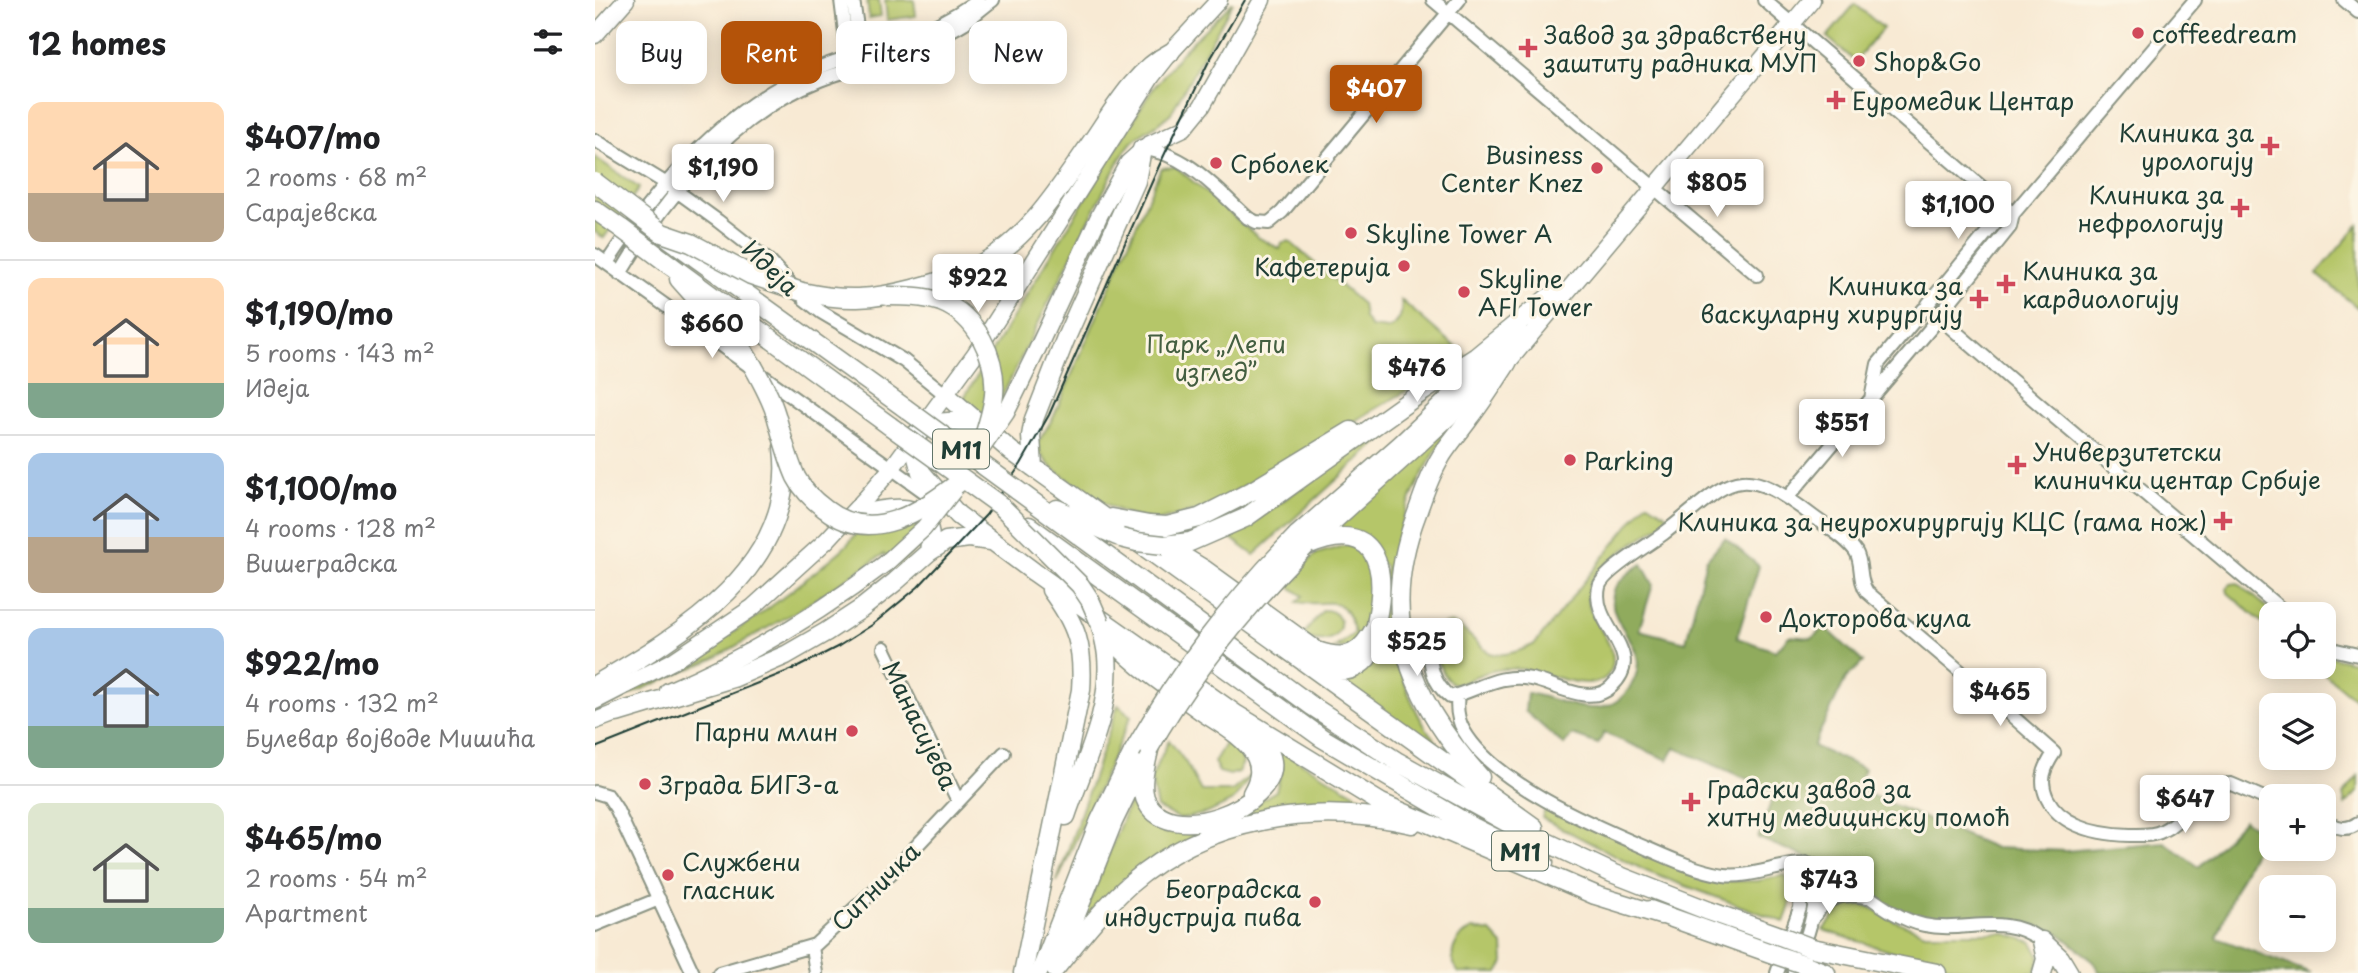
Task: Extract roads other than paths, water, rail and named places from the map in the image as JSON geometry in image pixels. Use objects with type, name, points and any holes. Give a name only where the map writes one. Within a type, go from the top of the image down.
[{"type":"highway","points":[[887,296],[951,277],[995,256],[1039,214],[1136,81],[1150,66],[1170,53]]},
{"type":"highway","points":[[1033,467],[1031,436],[1034,419],[1065,340],[1136,181],[1142,149]]},
{"type":"highway","name":"M11","points":[[595,182],[1312,706],[1398,762],[1521,830],[1658,892],[1894,973]]},
{"type":"highway","name":"M11","points":[[595,210],[1336,747],[1473,827],[1547,864],[1776,964],[1815,971]]},
{"type":"highway","points":[[662,233],[691,243],[751,275],[792,289],[845,299],[887,296],[924,298],[949,306],[968,321],[985,344],[992,368],[994,396],[979,453]]},
{"type":"highway","points":[[670,265],[691,295],[744,352],[765,387],[793,470],[811,498],[833,515],[851,523],[880,524],[899,519],[961,481]]},
{"type":"highway","points":[[1017,490],[1121,538],[1164,545],[1211,534],[1245,518],[1419,394],[1476,357],[1557,294]]},
{"type":"highway","points":[[1505,805],[1455,749],[1438,727],[1425,703],[1402,635],[1399,590],[1404,551],[1430,479],[1442,455],[1507,363]]},
{"type":"highway","points":[[1101,516],[1149,526],[1179,524],[1199,518],[1252,491],[1419,394]]},
{"type":"highway","points":[[946,395],[994,438],[1033,467],[1419,742],[1570,854]]},
{"type":"highway","points":[[994,438],[967,424],[947,421],[931,425],[916,434],[915,447],[922,472],[958,515],[1235,724],[1258,764],[1259,778],[1244,802],[1210,820],[1183,823],[1171,821],[1153,811],[1144,796],[1140,751]]},
{"type":"highway","points":[[595,685],[671,637],[719,600],[747,571],[764,546],[778,511],[784,469],[781,436]]},
{"type":"highway","points":[[1001,506],[1080,585],[1111,639],[1137,663],[1235,724],[1381,803],[1595,895],[1660,915]]},
{"type":"highway","points":[[848,518],[884,509],[912,510],[919,514],[928,529],[929,552]]},
{"type":"highway","points":[[1301,541],[1340,537],[1355,539],[1369,546],[1378,561],[1381,575],[1381,597],[1373,650],[1359,666],[1351,670],[1333,671],[1305,663]]},
{"type":"highway","points":[[618,713],[733,678],[786,655],[861,609],[938,545],[954,539],[991,541]]},
{"type":"highway","points":[[1164,545],[1205,570],[1317,651],[1337,656],[1353,653],[1364,645],[1376,626]]},
{"type":"highway","points":[[1023,973],[1077,716],[1083,668],[1074,625],[1040,576]]},
{"type":"highway","points":[[1043,885],[1104,701],[1107,656],[1100,623]]},
{"type":"highway","points":[[1049,972],[1087,928],[1132,883],[1183,847],[1222,831],[1285,816],[1327,815],[1392,820],[1450,833]]},
{"type":"highway","points":[[2042,941],[2046,959],[2042,973]]},
{"type":"highway","points":[[2042,941],[2051,948],[2069,973]]},
{"type":"highway","points":[[1818,949],[1937,973]]},
{"type":"main road","points":[[595,35],[626,0]]},
{"type":"main road","points":[[595,701],[673,661],[752,608],[848,518],[891,469],[975,354],[1152,76],[1219,0]]},
{"type":"main road","points":[[596,722],[747,654],[781,635],[851,590],[924,528],[961,481],[1006,413],[1100,214],[1128,163],[1142,149],[1184,128],[1192,120],[1262,0]]},
{"type":"main road","points":[[1301,541],[1420,444],[1507,363],[1812,0]]},
{"type":"main road","points":[[1049,972],[1114,822],[1140,751],[1225,637],[1301,541],[1557,294],[1575,280]]},
{"type":"street","points":[[841,0],[846,21]]},
{"type":"street","points":[[853,0],[854,21]]},
{"type":"street","points":[[944,21],[978,0]]},
{"type":"street","points":[[955,27],[993,0]]},
{"type":"street","points":[[1433,0],[1757,275]]},
{"type":"street","points":[[1142,149],[1179,159],[1248,218],[1269,223],[1282,212],[1459,0]]},
{"type":"street","points":[[1764,0],[2013,214]]},
{"type":"street","points":[[1788,497],[1941,317],[2010,227],[2013,214],[2195,0]]},
{"type":"street","points":[[2344,0],[2358,12]]},
{"type":"street","points":[[607,264],[624,237],[667,184],[696,152],[734,117],[755,101],[811,70],[836,65]]},
{"type":"street","points":[[621,274],[637,247],[678,192],[719,145],[763,109],[836,71]]},
{"type":"street","name":"Идеја","points":[[595,140],[667,184],[748,243],[769,261],[803,299],[905,361],[946,395]]},
{"type":"street","points":[[1871,399],[1878,364],[1999,218],[2013,214]]},
{"type":"street","points":[[595,255],[958,515]]},
{"type":"street","points":[[1926,306],[1938,303],[1941,317],[2056,419],[2273,602]]},
{"type":"street","points":[[1926,306],[1925,318],[1941,317]]},
{"type":"street","points":[[1427,636],[1431,666],[1439,689],[1450,697],[1498,679],[1519,678],[1537,680],[1584,695],[1600,694],[1608,690],[1622,672],[1624,658],[1599,610],[1598,590],[1603,578],[1726,484],[1749,481],[1788,497],[1854,550],[1858,557],[1862,584],[1867,592],[2054,753],[2043,772],[2043,786],[2047,799],[2060,814],[2083,828],[2096,832],[2136,835],[2159,832],[2180,818],[2208,790],[2224,784],[2231,784],[2259,796]]},
{"type":"street","name":"Манасијева","points":[[884,648],[958,802]]},
{"type":"street","points":[[2336,650],[2358,655]]},
{"type":"street","points":[[1458,695],[1458,720],[1465,733],[1478,748],[1520,784],[1566,811],[1642,846],[1708,872],[1725,875],[1742,876],[1800,864],[1818,867],[1905,919],[1923,925],[2015,926],[2042,941]]},
{"type":"street","name":"Ситничка","points":[[719,973],[757,960],[811,947],[877,888],[1003,753]]},
{"type":"street","points":[[595,792],[612,800],[693,973]]},
{"type":"street","points":[[2336,827],[2349,828],[2358,823]]},
{"type":"street","points":[[1800,864],[1812,872],[1815,890],[1811,921],[1815,971]]},
{"type":"street","points":[[1800,864],[1800,908]]},
{"type":"street","points":[[1776,964],[1800,908],[1815,890],[1842,880]]},
{"type":"street","points":[[1811,921],[1825,902],[1839,895],[1873,899]]},
{"type":"street","points":[[595,925],[659,899]]},
{"type":"street","points":[[811,947],[816,973]]},
{"type":"tram line","points":[[595,748],[798,667],[839,646],[872,625],[918,587],[986,515],[1021,464],[1049,415],[1159,166],[1208,63],[1245,0]]},
{"type":"place","name":"coffeedream","points":[[2138,33]]},
{"type":"place","name":"Завод за здравствену заштиту радника МУП","points":[[1528,48]]},
{"type":"place","name":"Shop&Go","points":[[1859,61]]},
{"type":"place","name":"Еуромедик Центар","points":[[1836,100]]},
{"type":"place","name":"Клиника за урологију","points":[[2270,146]]},
{"type":"place","name":"Срболек","points":[[1216,163]]},
{"type":"place","name":"Business Center Knez","points":[[1597,168]]},
{"type":"place","name":"Клиника за нефрологију","points":[[2240,208]]},
{"type":"place","name":"Skyline Tower A","points":[[1351,233]]},
{"type":"place","name":"Кафетерија","points":[[1404,266]]},
{"type":"place","name":"Клиника за кардиологију","points":[[2006,284]]},
{"type":"place","name":"Skyline AFI Tower","points":[[1464,292]]},
{"type":"place","name":"Клиника за васкуларну хирургију","points":[[1979,299]]},
{"type":"place","name":"Parking","points":[[1570,460]]},
{"type":"place","name":"Универзитетски клинички центар Србије","points":[[2017,465]]},
{"type":"place","name":"Клиника за неурохирургију КЦС (гама нож)","points":[[2223,521]]},
{"type":"place","name":"Докторова кула","points":[[1766,617]]},
{"type":"place","name":"Парни млин","points":[[852,731]]},
{"type":"place","name":"Зграда БИГЗ-а","points":[[645,784]]},
{"type":"place","name":"Градски завод за хитну медицинску помоћ","points":[[1691,802]]},
{"type":"place","name":"Службени гласник","points":[[668,875]]},
{"type":"place","name":"Београдска индустрија пива","points":[[1315,902]]},
{"type":"park label","name":"Парк „Лепи изглед”","points":[[1216,357]]}]
